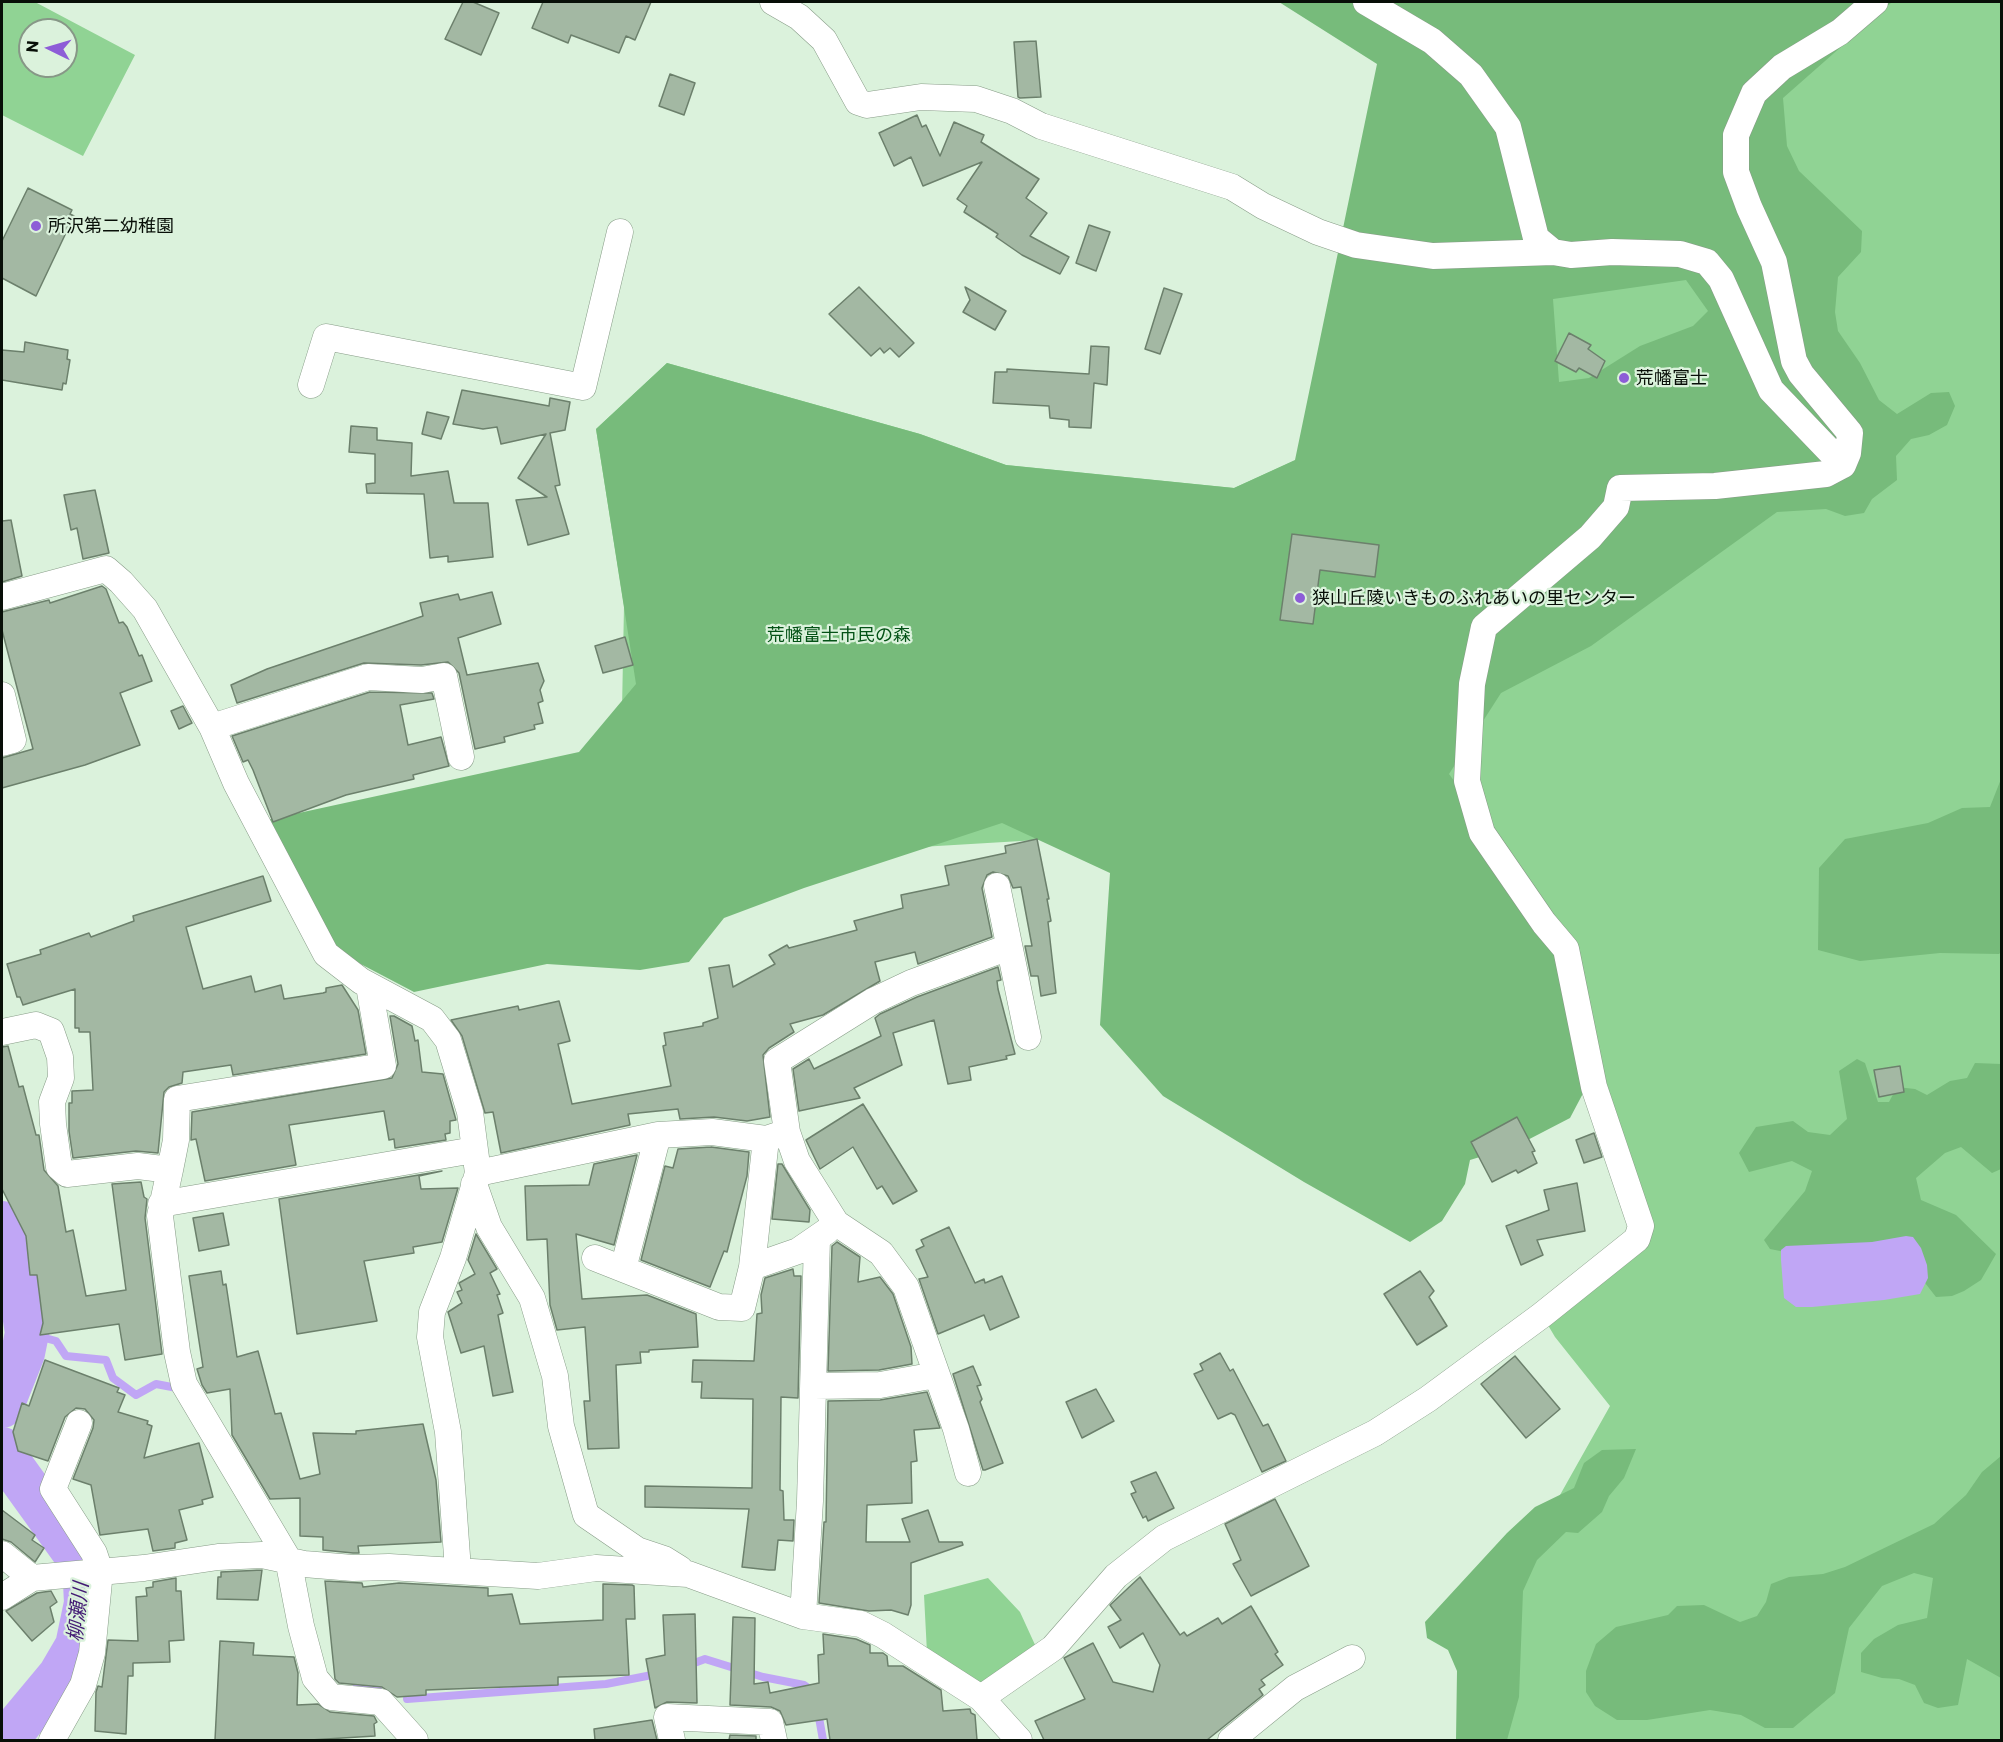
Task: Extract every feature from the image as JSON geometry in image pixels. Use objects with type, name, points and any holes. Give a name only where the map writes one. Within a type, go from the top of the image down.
[{"type":"street","points":[[773,2],[799,17],[824,39],[858,102],[867,105],[921,97],[976,99],[1012,111],[1041,126],[1232,188],[1263,206],[1318,232],[1356,245],[1433,256],[1553,252],[1571,255],[1612,252],[1680,254],[1707,262],[1721,279],[1771,390],[1843,465]]},
{"type":"street","points":[[1366,2],[1432,41],[1471,75],[1508,127],[1536,238],[1553,252]]},
{"type":"street","points":[[981,1698],[1053,1648],[1116,1576],[1164,1538],[1376,1433],[1428,1399],[1509,1340],[1637,1239],[1641,1226],[1594,1087],[1566,949],[1544,923],[1482,833],[1467,781],[1472,684],[1484,627],[1590,537],[1616,507],[1620,488],[1715,486],[1826,474],[1843,465],[1848,453],[1850,433],[1801,374],[1794,361],[1774,262],[1749,207],[1736,171],[1736,135],[1754,93],[1782,67],[1840,32],[1875,2]]},
{"type":"street","points":[[311,385],[326,337],[583,387],[620,232]]},
{"type":"street","points":[[2,597],[106,569],[145,609],[212,727],[236,783],[326,954],[369,986],[432,1019],[448,1040],[470,1112],[475,1169],[489,1227],[532,1298],[555,1376],[561,1425],[586,1515],[637,1550],[664,1558],[688,1574],[803,1616],[861,1624],[883,1635],[981,1698],[1019,1740]]},
{"type":"street","points":[[212,727],[368,677],[422,680],[444,676],[461,757]]},
{"type":"street","points":[[2,695],[13,740],[2,743]]},
{"type":"street","points":[[997,886],[1028,1037]]},
{"type":"street","points":[[595,1258],[719,1308],[742,1308],[777,1136],[777,1061],[873,1001],[901,987],[1009,947]]},
{"type":"street","points":[[369,986],[383,1066],[177,1099],[176,1140],[161,1204],[167,1274],[184,1384],[288,1559],[301,1626],[315,1678],[331,1697],[381,1702],[415,1740]]},
{"type":"street","points":[[2,1032],[36,1025],[51,1031],[60,1057],[62,1078],[52,1102],[53,1124],[59,1167],[67,1174],[138,1166],[170,1170]]},
{"type":"street","points":[[161,1204],[475,1169],[657,1135],[712,1132],[777,1136],[797,1161],[827,1231],[814,1386],[803,1616]]},
{"type":"street","points":[[622,1269],[657,1135]]},
{"type":"street","points":[[458,1570],[448,1432],[430,1337],[432,1312],[453,1258],[475,1169]]},
{"type":"street","points":[[752,1267],[798,1251],[827,1231]]},
{"type":"street","points":[[827,1231],[881,1253],[906,1287],[968,1473]]},
{"type":"street","points":[[814,1386],[880,1385],[936,1375]]},
{"type":"street","points":[[52,1740],[71,1710],[92,1653],[94,1553],[53,1489],[78,1423]]},
{"type":"street","points":[[2,1554],[44,1576]]},
{"type":"street","points":[[2,1597],[44,1576],[218,1557],[262,1555],[352,1568],[458,1570],[538,1576],[596,1568],[688,1574]]},
{"type":"street","points":[[1231,1740],[1295,1688],[1352,1658]]},
{"type":"street","points":[[672,1740],[668,1717],[770,1722],[774,1740]]},
{"type":"green space","points":[[2,2],[35,2],[65,18],[18,18],[18,78],[78,78],[78,25],[135,55],[83,156],[2,115]]},
{"type":"green space","name":"荒幡富士市民の森","points":[[1279,2],[1892,2],[1783,98],[1787,146],[1799,171],[1862,231],[1861,252],[1838,277],[1835,312],[1838,331],[1860,363],[1879,400],[1897,414],[1931,393],[1949,392],[1955,406],[1947,425],[1929,435],[1911,439],[1896,456],[1897,480],[1872,499],[1864,513],[1845,516],[1826,509],[1777,512],[1591,646],[1501,693],[1449,774],[1532,887],[1561,960],[1589,1082],[1570,1118],[1516,1146],[1470,1160],[1465,1184],[1442,1221],[1410,1242],[1304,1182],[1163,1096],[1100,1025],[1110,873],[1002,823],[804,888],[724,918],[689,962],[640,970],[547,964],[414,992],[334,950],[262,821],[579,752],[636,684],[596,429],[667,363],[920,434],[1006,465],[1234,488],[1295,460],[1377,64]],"holes":[[[1686,280],[1708,311],[1693,326],[1640,346],[1589,378],[1559,382],[1553,299]]]},
{"type":"green space","name":"荒幡富士市民の森","points":[[1875,2],[2001,2],[2001,1740],[1464,1740],[1542,1527],[1610,1406],[1555,1337],[1542,1315],[1637,1239],[1594,1087],[1155,833],[619,865],[624,606],[596,429],[667,363],[920,434],[1006,465],[1234,488],[1296,460],[1336,265],[1736,135]]},
{"type":"green space","points":[[2001,779],[2002,951],[1999,954],[1940,953],[1860,961],[1818,950],[1819,868],[1845,839],[1928,823],[1962,808],[1990,807]]},
{"type":"green space","points":[[1857,1059],[1865,1063],[1878,1102],[1889,1102],[1897,1087],[1915,1089],[1927,1095],[1950,1081],[1967,1078],[1975,1063],[2001,1064],[2001,1169],[1992,1173],[1961,1147],[1945,1153],[1916,1178],[1921,1200],[1956,1215],[1996,1254],[1981,1280],[1964,1291],[1952,1296],[1936,1297],[1922,1279],[1770,1249],[1764,1240],[1805,1191],[1812,1171],[1792,1161],[1749,1172],[1739,1153],[1756,1127],[1793,1121],[1808,1132],[1830,1135],[1847,1119],[1839,1071]]},
{"type":"green space","points":[[1636,1449],[1624,1478],[1609,1496],[1602,1512],[1578,1533],[1566,1532],[1537,1560],[1523,1591],[1519,1697],[1507,1740],[1456,1740],[1457,1671],[1448,1650],[1427,1638],[1425,1622],[1507,1533],[1535,1507],[1574,1488],[1584,1463],[1602,1450]]},
{"type":"green space","points":[[2001,1456],[2001,1678],[1967,1659],[1958,1705],[1938,1708],[1924,1703],[1915,1685],[1899,1679],[1882,1678],[1861,1672],[1861,1653],[1874,1639],[1898,1625],[1927,1618],[1933,1578],[1914,1573],[1882,1586],[1849,1628],[1835,1693],[1793,1728],[1765,1728],[1741,1715],[1710,1710],[1647,1720],[1617,1720],[1595,1706],[1586,1692],[1586,1671],[1596,1644],[1616,1627],[1668,1615],[1677,1606],[1704,1605],[1740,1622],[1757,1616],[1766,1602],[1771,1584],[1789,1577],[1823,1574],[1845,1567],[1934,1524],[1966,1495],[1982,1472]]},
{"type":"green space","points":[[988,1578],[1020,1612],[1036,1647],[979,1687],[927,1653],[924,1595]]},
{"type":"shaded area","points":[[1906,1236],[1913,1237],[1921,1248],[1927,1265],[1928,1278],[1920,1294],[1812,1307],[1796,1307],[1784,1298],[1781,1250],[1786,1246],[1872,1242]]},
{"type":"building","points":[[463,2],[473,2],[499,13],[481,55],[445,39]]},
{"type":"building","points":[[543,2],[651,2],[635,40],[626,36],[619,53],[571,35],[568,43],[532,28]]},
{"type":"building","points":[[1036,41],[1041,97],[1020,98],[1018,97],[1014,42]]},
{"type":"building","points":[[670,74],[695,83],[684,115],[659,106]]},
{"type":"building","points":[[917,115],[922,127],[926,125],[940,156],[954,122],[984,135],[981,142],[1039,179],[1026,198],[1047,213],[1030,236],[1069,257],[1060,274],[1022,255],[996,237],[998,234],[964,212],[967,206],[957,199],[982,162],[923,186],[911,157],[894,166],[879,133]]},
{"type":"building","points":[[28,188],[72,210],[70,214],[74,216],[36,296],[2,278],[2,241]]},
{"type":"building","points":[[1089,225],[1110,232],[1096,271],[1076,263]]},
{"type":"building","points":[[859,287],[914,343],[899,357],[890,348],[884,353],[880,348],[871,356],[829,314]]},
{"type":"building","points":[[965,287],[1006,311],[995,330],[963,312],[970,300]]},
{"type":"building","points":[[1164,288],[1182,294],[1160,354],[1145,349]]},
{"type":"building","points":[[1569,333],[1591,345],[1588,349],[1605,361],[1597,378],[1579,368],[1576,372],[1555,361]]},
{"type":"building","points":[[25,342],[68,350],[67,359],[70,360],[66,384],[63,383],[62,390],[2,380],[2,350],[24,352]]},
{"type":"building","points":[[1091,346],[1109,347],[1107,385],[1094,383],[1091,428],[1069,427],[1069,420],[1050,418],[1049,406],[993,403],[995,372],[1007,372],[1007,369],[1089,374]]},
{"type":"building","points":[[462,390],[549,406],[550,398],[570,402],[565,430],[550,433],[560,485],[555,486],[569,534],[528,545],[516,500],[547,497],[518,478],[546,434],[501,444],[497,427],[483,429],[453,424]]},
{"type":"building","points":[[427,412],[449,417],[441,439],[422,434]]},
{"type":"building","points":[[351,426],[377,428],[377,440],[412,443],[411,476],[448,471],[454,503],[488,503],[493,557],[448,562],[448,556],[430,558],[424,494],[367,493],[366,484],[375,483],[375,454],[349,452]]},
{"type":"building","points":[[95,490],[109,553],[83,559],[77,528],[71,530],[64,495]]},
{"type":"building","points":[[11,520],[22,576],[2,582],[2,521]]},
{"type":"building","name":"狭山丘陵いきものふれあいの里センター","points":[[1292,534],[1379,545],[1375,577],[1320,570],[1313,624],[1280,620]]},
{"type":"building","points":[[102,586],[106,589],[119,623],[123,622],[127,627],[139,656],[142,655],[152,681],[120,693],[140,745],[85,765],[2,788],[2,758],[33,749],[2,630],[2,612],[49,600],[50,603]]},
{"type":"building","points":[[492,592],[501,624],[458,638],[467,675],[538,663],[544,681],[540,690],[543,701],[538,703],[543,723],[534,725],[535,729],[504,737],[505,742],[475,749],[459,673],[448,662],[421,665],[364,663],[237,703],[231,685],[267,669],[423,616],[420,603],[458,594],[460,600]]},
{"type":"building","points":[[625,637],[633,665],[603,673],[595,646]]},
{"type":"building","points":[[370,692],[432,693],[434,699],[400,705],[408,745],[441,737],[449,766],[413,775],[414,779],[346,795],[273,822],[253,770],[248,760],[243,762],[232,736]]},
{"type":"building","points":[[183,706],[192,723],[179,729],[171,711]]},
{"type":"building","points":[[1037,839],[1049,899],[1047,899],[1051,921],[1048,922],[1056,993],[1041,996],[1038,976],[1031,976],[1025,946],[1032,946],[1021,887],[1013,888],[1008,876],[993,872],[987,875],[982,888],[992,937],[918,964],[915,952],[875,962],[880,981],[823,1015],[790,1024],[794,1032],[769,1048],[763,1055],[770,1117],[747,1121],[714,1117],[680,1119],[678,1109],[628,1114],[630,1125],[501,1153],[493,1112],[485,1113],[462,1036],[451,1020],[518,1006],[519,1010],[559,1001],[570,1041],[558,1044],[572,1104],[671,1086],[663,1046],[666,1045],[664,1033],[703,1026],[703,1023],[718,1018],[709,968],[729,965],[733,987],[775,964],[769,955],[787,945],[789,948],[857,930],[854,921],[903,908],[901,895],[949,885],[945,866],[1006,853],[1005,846]]},
{"type":"building","points":[[263,876],[271,901],[186,927],[203,989],[251,976],[255,992],[281,985],[284,999],[323,993],[326,992],[326,988],[342,985],[358,1010],[366,1054],[233,1075],[231,1065],[183,1072],[182,1083],[169,1087],[164,1092],[158,1153],[136,1151],[73,1158],[69,1131],[69,1103],[72,1103],[72,1091],[93,1090],[90,1032],[79,1032],[79,1028],[75,1028],[75,989],[23,1005],[20,997],[17,997],[7,964],[41,954],[40,950],[89,933],[91,937],[134,921],[133,916]]},
{"type":"building","points":[[998,967],[1001,980],[997,981],[998,989],[1015,1054],[1006,1056],[1007,1059],[969,1067],[971,1080],[948,1084],[934,1020],[893,1033],[902,1065],[854,1088],[860,1098],[799,1111],[793,1069],[809,1059],[814,1069],[881,1036],[875,1018],[880,1014],[917,997]]},
{"type":"building","points":[[390,1016],[412,1026],[415,1041],[418,1040],[422,1072],[443,1074],[456,1120],[450,1121],[450,1133],[445,1134],[446,1140],[395,1148],[394,1139],[389,1140],[384,1111],[289,1125],[296,1165],[205,1181],[196,1139],[191,1140],[192,1112],[392,1078],[398,1064]]},
{"type":"building","points":[[8,1046],[19,1087],[23,1086],[36,1135],[39,1135],[44,1170],[58,1186],[66,1232],[73,1230],[86,1296],[126,1290],[112,1184],[141,1182],[144,1197],[147,1199],[145,1218],[162,1354],[125,1360],[119,1324],[40,1335],[43,1323],[37,1275],[30,1275],[26,1236],[2,1189],[2,1047]]},
{"type":"building","points":[[1900,1066],[1904,1092],[1879,1097],[1874,1070]]},
{"type":"building","points":[[863,1104],[917,1191],[893,1204],[882,1186],[877,1189],[853,1147],[820,1169],[806,1140]]},
{"type":"building","points":[[1517,1117],[1535,1151],[1532,1152],[1537,1163],[1518,1173],[1516,1170],[1492,1182],[1471,1142]]},
{"type":"building","points":[[1594,1133],[1602,1157],[1584,1163],[1576,1140]]},
{"type":"building","points":[[711,1147],[749,1152],[747,1176],[727,1252],[724,1251],[710,1287],[641,1260],[665,1166],[673,1168],[678,1149]]},
{"type":"building","points":[[637,1155],[614,1245],[576,1234],[582,1299],[647,1295],[696,1314],[698,1347],[649,1350],[649,1352],[640,1352],[641,1363],[616,1365],[619,1448],[588,1449],[584,1401],[590,1401],[585,1327],[557,1330],[550,1305],[547,1239],[527,1240],[525,1186],[589,1185],[594,1164]]},
{"type":"building","points":[[778,1164],[782,1164],[810,1210],[809,1222],[772,1219]]},
{"type":"building","points":[[442,1171],[419,1176],[421,1189],[458,1188],[442,1242],[413,1247],[414,1253],[364,1261],[377,1321],[297,1334],[279,1199]]},
{"type":"building","points":[[1577,1183],[1585,1231],[1537,1240],[1543,1255],[1521,1265],[1506,1226],[1549,1210],[1544,1190]]},
{"type":"building","points":[[223,1213],[229,1245],[199,1251],[193,1218]]},
{"type":"building","points":[[949,1227],[975,1283],[984,1279],[985,1283],[1002,1276],[1019,1317],[990,1330],[984,1315],[938,1334],[919,1279],[928,1277],[916,1250],[924,1246],[921,1240]]},
{"type":"building","points":[[476,1234],[497,1269],[490,1273],[500,1294],[497,1295],[503,1313],[498,1315],[513,1392],[493,1396],[484,1346],[461,1353],[448,1312],[462,1303],[457,1292],[462,1290],[459,1283],[475,1274],[468,1260]]},
{"type":"building","points":[[837,1242],[860,1257],[858,1282],[880,1277],[893,1294],[911,1347],[912,1364],[879,1370],[828,1371],[832,1246]]},
{"type":"building","points":[[793,1269],[794,1276],[801,1276],[798,1398],[781,1397],[780,1490],[783,1491],[784,1520],[794,1520],[793,1541],[778,1540],[775,1570],[742,1567],[749,1509],[645,1507],[645,1486],[752,1488],[753,1399],[701,1398],[702,1382],[692,1382],[693,1360],[754,1361],[757,1314],[762,1313],[761,1295],[765,1278]]},
{"type":"building","points":[[221,1271],[223,1285],[226,1284],[237,1357],[258,1351],[275,1414],[281,1413],[300,1479],[320,1474],[313,1433],[356,1434],[356,1431],[423,1424],[436,1480],[441,1542],[358,1546],[359,1553],[353,1553],[323,1550],[323,1537],[300,1536],[300,1498],[270,1499],[232,1435],[230,1389],[207,1393],[197,1369],[203,1367],[189,1276]]},
{"type":"building","points":[[1420,1271],[1434,1291],[1429,1297],[1447,1326],[1417,1345],[1384,1294]]},
{"type":"building","points":[[1220,1353],[1230,1371],[1233,1369],[1263,1426],[1268,1424],[1286,1461],[1262,1472],[1235,1415],[1231,1413],[1218,1419],[1194,1374],[1203,1370],[1200,1364]]},
{"type":"building","points":[[1515,1356],[1560,1409],[1526,1438],[1481,1384]]},
{"type":"building","points":[[45,1360],[119,1388],[117,1392],[125,1395],[118,1412],[148,1421],[147,1424],[152,1426],[144,1458],[199,1443],[213,1497],[202,1500],[203,1504],[179,1510],[187,1540],[175,1543],[175,1548],[153,1551],[148,1529],[100,1535],[91,1485],[73,1479],[93,1428],[94,1420],[85,1409],[76,1408],[65,1417],[48,1461],[18,1451],[13,1432],[22,1403],[29,1406]]},
{"type":"building","points":[[973,1366],[981,1385],[977,1386],[982,1399],[980,1402],[1003,1463],[985,1470],[983,1470],[953,1374]]},
{"type":"building","points":[[1096,1389],[1114,1421],[1082,1438],[1066,1402]]},
{"type":"building","points":[[927,1392],[940,1428],[914,1430],[917,1461],[911,1462],[912,1503],[867,1505],[866,1542],[910,1542],[902,1519],[928,1510],[939,1542],[962,1542],[963,1545],[911,1563],[911,1605],[908,1615],[891,1610],[869,1611],[819,1603],[824,1522],[826,1522],[828,1401],[880,1400]]},
{"type":"building","points":[[1156,1472],[1174,1508],[1148,1521],[1146,1516],[1143,1518],[1131,1494],[1136,1492],[1131,1482]]},
{"type":"building","points":[[1275,1499],[1309,1566],[1251,1596],[1233,1564],[1241,1560],[1225,1524]]},
{"type":"building","points":[[2,1510],[35,1535],[32,1540],[44,1548],[35,1562],[11,1542],[2,1539]]},
{"type":"building","points":[[262,1570],[258,1600],[217,1599],[218,1577],[221,1577],[221,1572]]},
{"type":"building","points":[[1140,1577],[1180,1635],[1184,1632],[1187,1636],[1218,1618],[1222,1624],[1251,1606],[1278,1652],[1275,1654],[1283,1665],[1261,1680],[1265,1685],[1259,1689],[1263,1695],[1207,1740],[1044,1740],[1035,1721],[1085,1699],[1064,1658],[1093,1643],[1113,1682],[1153,1692],[1160,1665],[1143,1633],[1120,1648],[1108,1627],[1121,1620],[1110,1605]]},
{"type":"building","points":[[176,1578],[176,1591],[181,1591],[184,1640],[169,1641],[170,1662],[133,1663],[133,1676],[128,1676],[126,1734],[95,1731],[96,1692],[98,1686],[102,1687],[108,1640],[138,1641],[136,1597],[147,1596],[146,1588],[153,1587],[153,1582]]},
{"type":"building","points":[[325,1581],[362,1583],[363,1587],[399,1583],[488,1588],[488,1596],[512,1594],[520,1624],[603,1620],[603,1584],[632,1585],[634,1586],[635,1619],[626,1619],[629,1675],[558,1677],[558,1685],[426,1690],[426,1695],[397,1697],[382,1687],[339,1683],[335,1679]]},
{"type":"building","points":[[51,1591],[57,1602],[50,1607],[54,1622],[32,1641],[6,1611],[37,1593]]},
{"type":"building","points":[[695,1614],[697,1703],[667,1702],[655,1708],[646,1659],[665,1655],[663,1615]]},
{"type":"building","points":[[733,1617],[755,1618],[754,1684],[768,1682],[770,1693],[819,1683],[818,1655],[824,1654],[823,1634],[856,1639],[870,1645],[870,1653],[883,1653],[887,1656],[888,1666],[903,1666],[941,1690],[943,1711],[970,1709],[975,1715],[977,1740],[830,1740],[827,1719],[786,1725],[780,1711],[771,1707],[730,1705]]},
{"type":"building","points":[[220,1641],[254,1643],[253,1655],[294,1657],[298,1673],[297,1705],[318,1704],[330,1712],[374,1716],[377,1722],[374,1724],[375,1736],[310,1740],[215,1740]]},
{"type":"building","points":[[652,1720],[657,1740],[595,1740],[594,1729]]},
{"type":"building","points":[[730,1735],[756,1736],[756,1740],[729,1740]]},
{"type":"waterway","name":"柳瀬川","points":[[2,1223],[8,1231],[15,1253],[27,1333],[23,1353],[2,1406]]},
{"type":"waterway","points":[[27,1333],[56,1341],[66,1356],[106,1360],[113,1378],[136,1395],[156,1384],[177,1388],[179,1391]]},
{"type":"waterway","name":"柳瀬川","points":[[2,1449],[76,1555],[85,1583],[86,1603],[77,1646],[60,1675],[6,1740]]},
{"type":"waterway","points":[[689,1665],[705,1659],[763,1677],[804,1685],[814,1692]]},
{"type":"waterway","points":[[407,1699],[606,1684],[657,1674]]},
{"type":"waterway","points":[[356,1688],[378,1687]]},
{"type":"waterway","points":[[818,1712],[823,1740]]},
{"type":"place","name":"所沢第二幼稚園","points":[[36,226]]},
{"type":"place","name":"荒幡富士","points":[[1624,378]]},
{"type":"place","name":"狭山丘陵いきものふれあいの里センター","points":[[1300,598]]}]
